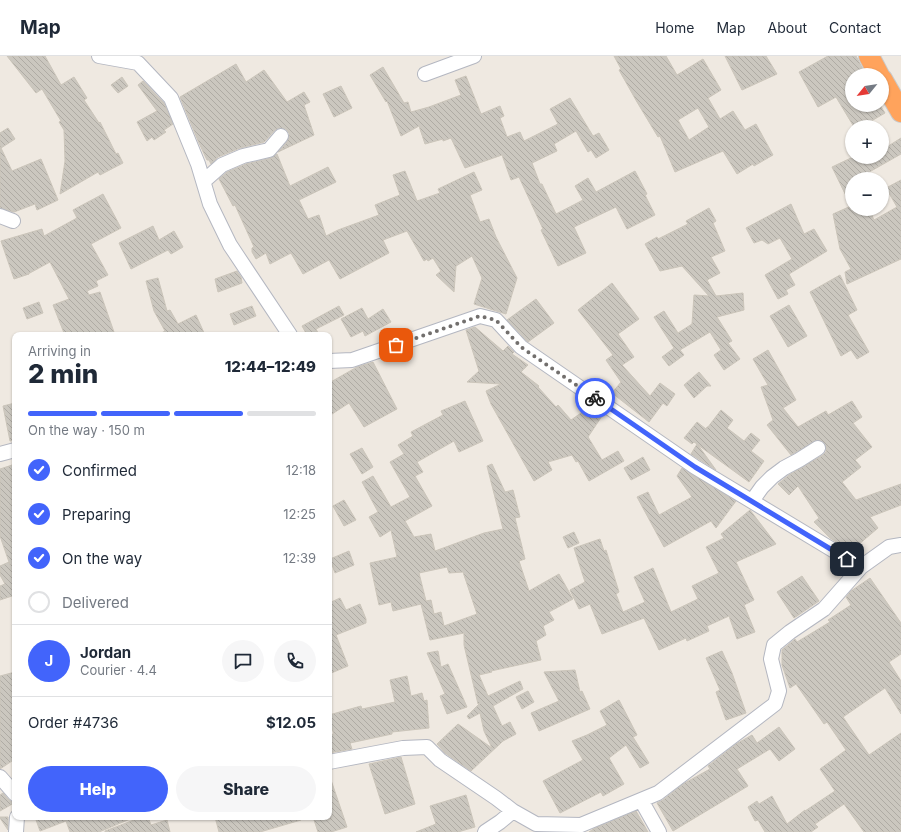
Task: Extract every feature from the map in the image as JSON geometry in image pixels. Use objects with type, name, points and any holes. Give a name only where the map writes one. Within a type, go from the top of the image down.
[{"type":"highway","points":[[869,56],[876,68]]},
{"type":"highway","points":[[889,91],[901,112]]},
{"type":"street","points":[[100,56],[138,62],[171,98],[198,164],[210,204],[230,245],[288,332]]},
{"type":"street","points":[[425,74],[474,56]]},
{"type":"street","points":[[204,181],[222,165],[243,156],[269,150],[281,136]]},
{"type":"street","points":[[332,361],[352,360],[480,316],[496,320],[521,347],[695,467],[861,567]]},
{"type":"street","points":[[752,501],[762,487],[772,477],[784,468],[818,448]]},
{"type":"street","points":[[0,454],[12,451]]},
{"type":"street","points":[[332,761],[403,748],[427,747],[440,760],[513,811],[536,824],[581,825],[658,793],[775,704],[778,691],[771,659],[774,645],[790,632],[824,609],[861,567],[889,547],[901,545]]},
{"type":"street","points":[[0,777],[12,791]]},
{"type":"street","points":[[641,800],[659,832]]},
{"type":"street","points":[[485,832],[513,811]]},
{"type":"street","points":[[16,832],[17,820]]},
{"type":"building","points":[[7,56],[45,56],[61,85],[74,77],[87,98],[84,100],[99,123],[100,122],[116,154],[118,153],[123,163],[100,175],[98,172],[60,194],[65,161],[64,130],[59,122],[61,121],[42,89],[36,93]]},
{"type":"building","points":[[614,56],[666,56],[677,75],[703,59],[721,90],[708,98],[720,119],[733,111],[745,130],[756,124],[773,155],[754,166],[753,164],[737,174],[723,151],[675,172],[660,136],[658,137],[637,102],[619,70],[621,69]],"holes":[[[698,108],[709,127],[689,140],[678,120]]]},
{"type":"building","points":[[725,56],[766,56],[777,74],[742,90]]},
{"type":"building","points":[[828,56],[856,56],[862,68],[845,68],[845,112],[836,97],[818,107],[799,72]]},
{"type":"building","points":[[236,64],[246,82],[264,70],[287,102],[304,92],[310,102],[304,105],[314,135],[278,152],[287,142],[289,137],[289,133],[286,129],[279,128],[275,130],[264,142],[240,148],[218,157],[211,164],[209,160],[207,160],[199,143],[180,97]]},
{"type":"building","points":[[383,67],[404,103],[408,102],[411,112],[461,95],[455,80],[466,76],[481,114],[500,106],[504,116],[500,118],[507,137],[520,132],[524,141],[558,124],[550,109],[570,98],[593,136],[599,133],[609,150],[596,158],[591,150],[588,152],[576,131],[554,144],[557,151],[532,163],[540,184],[542,184],[556,214],[583,200],[575,186],[588,178],[596,192],[635,171],[647,194],[645,195],[655,215],[627,229],[616,207],[574,227],[586,253],[558,266],[519,177],[511,180],[502,155],[465,168],[451,138],[425,144],[419,126],[401,136],[387,101],[386,102],[370,75]]},
{"type":"building","points":[[122,77],[128,86],[118,93],[111,85]]},
{"type":"building","points":[[143,81],[164,103],[173,124],[164,130],[166,132],[154,140],[152,137],[147,141],[137,122],[157,111],[138,85]]},
{"type":"building","points":[[341,86],[352,108],[334,117],[323,94]]},
{"type":"building","points":[[845,112],[885,113],[873,120],[850,120]]},
{"type":"building","points":[[8,128],[15,139],[1,148],[12,171],[41,159],[58,200],[37,210],[35,204],[14,212],[0,208],[0,133]]},
{"type":"building","points":[[901,138],[901,154],[889,161],[889,146]]},
{"type":"building","points":[[277,154],[290,186],[328,167],[336,182],[299,200],[308,219],[319,215],[326,236],[379,215],[375,205],[400,195],[393,175],[405,171],[417,201],[440,193],[438,189],[474,172],[482,190],[470,195],[480,222],[489,219],[496,237],[517,278],[506,314],[474,304],[482,278],[472,256],[456,266],[454,292],[436,275],[441,271],[433,258],[428,261],[427,259],[424,261],[407,231],[383,240],[389,253],[340,279],[329,260],[303,274],[291,253],[270,264],[266,253],[256,259],[252,252],[252,248],[254,247],[235,205],[233,206],[219,179],[227,172],[246,164],[271,158]]},
{"type":"building","points":[[845,161],[845,164],[883,164],[869,172],[845,172],[845,194],[832,167]]},
{"type":"building","points":[[901,180],[901,259],[847,284],[845,272],[851,269],[840,249],[833,214],[845,209],[845,216],[872,216],[874,220],[881,216],[889,216],[889,212],[897,207],[889,193],[889,186]]},
{"type":"building","points":[[103,194],[121,228],[91,244],[108,275],[96,281],[98,286],[87,291],[89,295],[100,292],[114,332],[64,332],[53,305],[69,299],[50,262],[29,274],[14,279],[1,241],[42,229],[44,236],[77,218],[73,210]]},
{"type":"building","points":[[791,204],[804,234],[814,229],[827,251],[789,274],[795,285],[786,290],[788,294],[778,299],[765,275],[792,259],[780,238],[768,244],[762,240],[754,243],[746,228]]},
{"type":"building","points":[[709,208],[716,221],[713,223],[725,251],[711,257],[720,273],[707,280],[716,296],[743,293],[744,310],[717,317],[732,341],[728,343],[740,359],[724,370],[714,355],[721,350],[710,332],[680,350],[684,355],[669,366],[662,357],[674,348],[654,317],[664,311],[678,333],[692,324],[694,295],[709,296],[682,266],[660,271],[645,244],[657,237],[658,239],[688,224],[686,221]]},
{"type":"building","points":[[153,226],[159,240],[174,231],[183,247],[171,254],[168,250],[131,269],[119,243]]},
{"type":"building","points":[[237,271],[241,277],[242,283],[218,292],[215,279]]},
{"type":"building","points":[[840,275],[857,310],[848,315],[869,352],[857,359],[851,350],[841,356],[810,292]]},
{"type":"building","points":[[158,278],[167,311],[170,310],[178,324],[196,315],[204,332],[163,332],[165,331],[154,311],[146,281]]},
{"type":"building","points":[[612,283],[639,319],[618,334],[634,357],[622,365],[650,396],[660,383],[675,394],[667,406],[663,403],[649,422],[612,393],[621,382],[606,360],[613,355],[578,310]]},
{"type":"building","points":[[536,299],[554,323],[528,342],[507,320]]},
{"type":"building","points":[[39,302],[43,313],[27,319],[23,308]]},
{"type":"building","points":[[789,305],[807,336],[788,347],[770,316]]},
{"type":"building","points":[[252,306],[256,316],[234,325],[230,314]]},
{"type":"building","points":[[339,306],[344,315],[316,329],[318,332],[305,332],[302,326]]},
{"type":"building","points":[[362,308],[368,319],[383,309],[391,322],[365,336],[363,331],[351,337],[341,319]]},
{"type":"building","points":[[475,327],[503,351],[508,346],[514,352],[512,354],[528,365],[521,372],[539,386],[538,387],[556,407],[558,405],[571,420],[591,406],[597,409],[602,416],[588,437],[602,460],[618,451],[624,461],[589,481],[578,461],[576,462],[572,455],[548,462],[552,470],[534,481],[491,404],[486,391],[501,384],[467,382],[479,371],[466,330]]},
{"type":"building","points":[[768,350],[796,400],[783,408],[798,427],[826,411],[828,415],[852,401],[862,417],[853,423],[872,447],[855,460],[861,467],[842,482],[856,500],[901,484],[901,505],[870,517],[878,528],[851,551],[830,538],[814,522],[819,518],[798,486],[789,495],[778,484],[789,475],[823,455],[826,452],[826,447],[822,441],[817,440],[791,455],[767,425],[773,420],[761,387],[768,385],[753,359]]},
{"type":"building","points":[[373,362],[397,409],[364,427],[349,403],[332,414],[332,381],[357,367]]},
{"type":"building","points":[[699,372],[711,386],[707,386],[694,398],[684,385]]},
{"type":"building","points":[[465,401],[483,441],[459,452],[454,441],[417,462],[423,472],[415,476],[432,506],[405,521],[414,537],[431,534],[435,551],[484,533],[503,529],[487,466],[492,464],[505,492],[513,490],[520,517],[515,518],[525,559],[519,561],[529,591],[559,574],[573,599],[549,612],[554,620],[543,626],[546,635],[536,641],[541,660],[479,675],[488,696],[520,681],[523,689],[493,706],[502,726],[510,722],[516,734],[503,741],[471,771],[445,753],[437,744],[458,724],[492,748],[484,731],[480,713],[469,719],[467,716],[480,703],[478,704],[464,645],[464,633],[430,640],[421,604],[393,611],[391,602],[379,605],[370,563],[397,557],[391,530],[380,537],[369,517],[378,512],[362,482],[373,476],[391,507],[410,497],[390,462],[404,454],[398,445],[413,436],[411,432],[443,415],[441,411]],"holes":[[[447,567],[449,573],[463,572],[477,614],[444,626],[441,612],[434,614],[431,600],[426,601],[419,573]]]},
{"type":"building","points":[[12,404],[12,441],[10,441],[3,406]]},
{"type":"building","points":[[721,410],[733,420],[727,428],[744,441],[751,433],[760,440],[751,451],[764,461],[749,482],[698,445],[716,470],[691,454],[697,444],[694,442],[692,444],[684,438],[697,422],[706,429]]},
{"type":"building","points":[[362,448],[373,467],[362,474],[350,454]]},
{"type":"building","points":[[643,457],[650,470],[631,480],[624,468]]},
{"type":"building","points":[[12,465],[12,596],[0,600],[0,586],[5,584],[0,575],[0,566],[9,562],[0,536],[0,469]]},
{"type":"building","points":[[682,468],[736,501],[716,528],[711,521],[664,547],[637,497],[648,492],[659,515],[692,497],[677,476]]},
{"type":"building","points":[[344,500],[356,520],[344,526],[333,506]]},
{"type":"building","points":[[750,510],[776,544],[736,562],[754,600],[744,605],[755,632],[737,639],[729,616],[707,626],[709,631],[687,641],[686,638],[659,650],[644,618],[602,634],[590,604],[579,609],[570,590],[585,582],[574,548],[600,539],[604,551],[606,550],[619,592],[616,594],[623,612],[645,602],[634,577],[653,568],[671,612],[698,599],[692,586],[719,573],[706,547],[724,538],[721,534]]},
{"type":"building","points":[[574,532],[579,543],[568,548],[563,537]]},
{"type":"building","points":[[349,551],[354,565],[335,573],[332,565],[332,558]]},
{"type":"building","points":[[802,576],[819,601],[794,618],[777,592]]},
{"type":"building","points":[[870,578],[901,623],[901,654],[889,662],[901,681],[901,714],[885,688],[843,717],[869,755],[901,733],[901,832],[864,832],[844,804],[815,824],[818,827],[811,832],[765,832],[758,820],[755,821],[748,807],[757,801],[759,804],[772,796],[787,824],[805,810],[835,791],[820,769],[846,750],[827,722],[824,724],[796,684],[790,688],[782,665],[782,650],[795,639],[797,642],[830,622],[828,620],[851,605],[846,597],[851,591]]},
{"type":"building","points":[[340,598],[346,610],[360,604],[366,619],[366,623],[336,635],[348,666],[332,673],[332,602]]},
{"type":"building","points":[[438,651],[441,667],[448,664],[467,707],[447,714],[440,696],[445,694],[427,653]]},
{"type":"building","points":[[722,651],[732,673],[746,713],[726,720],[716,692],[720,690],[706,658]]},
{"type":"building","points":[[575,670],[580,692],[582,691],[590,709],[539,731],[531,713],[559,701],[544,672]]},
{"type":"building","points":[[12,673],[12,761],[0,769],[0,676]]},
{"type":"building","points":[[407,676],[411,696],[422,693],[424,701],[427,700],[429,728],[392,732],[392,734],[350,743],[352,749],[332,752],[332,734],[334,734],[332,728],[332,714],[361,706],[362,709],[395,702],[390,680]]},
{"type":"building","points":[[528,691],[534,702],[522,709],[516,697]]},
{"type":"building","points":[[619,700],[637,735],[633,737],[649,763],[640,768],[626,745],[609,758],[624,784],[603,796],[601,792],[560,813],[543,781],[583,760],[572,741],[607,725],[600,711]]},
{"type":"building","points":[[779,727],[795,749],[779,761],[770,749],[737,769],[748,786],[673,831],[657,803],[683,784],[710,769],[708,766],[736,744],[752,735],[757,743]]},
{"type":"building","points":[[401,757],[415,804],[385,814],[369,764]]},
{"type":"building","points":[[332,783],[347,827],[331,832],[318,832],[314,820],[332,820]]},
{"type":"building","points":[[3,793],[12,802],[12,804],[0,811],[0,795]]},
{"type":"building","points":[[466,795],[475,827],[458,832],[416,832],[436,824],[430,806]]},
{"type":"building","points":[[636,811],[648,832],[589,832],[595,828]]},
{"type":"building","points":[[8,817],[8,830],[0,818]]},
{"type":"building","points":[[36,820],[128,820],[99,832],[70,832],[66,821],[40,831]]},
{"type":"building","points":[[134,820],[149,820],[151,825],[167,820],[170,832],[105,832]]},
{"type":"building","points":[[216,820],[301,820],[260,832],[219,832]]},
{"type":"way so far","points":[[396,345],[480,316],[496,320],[521,347],[595,398]]},
{"type":"route","points":[[595,398],[695,467],[847,559]]}]
